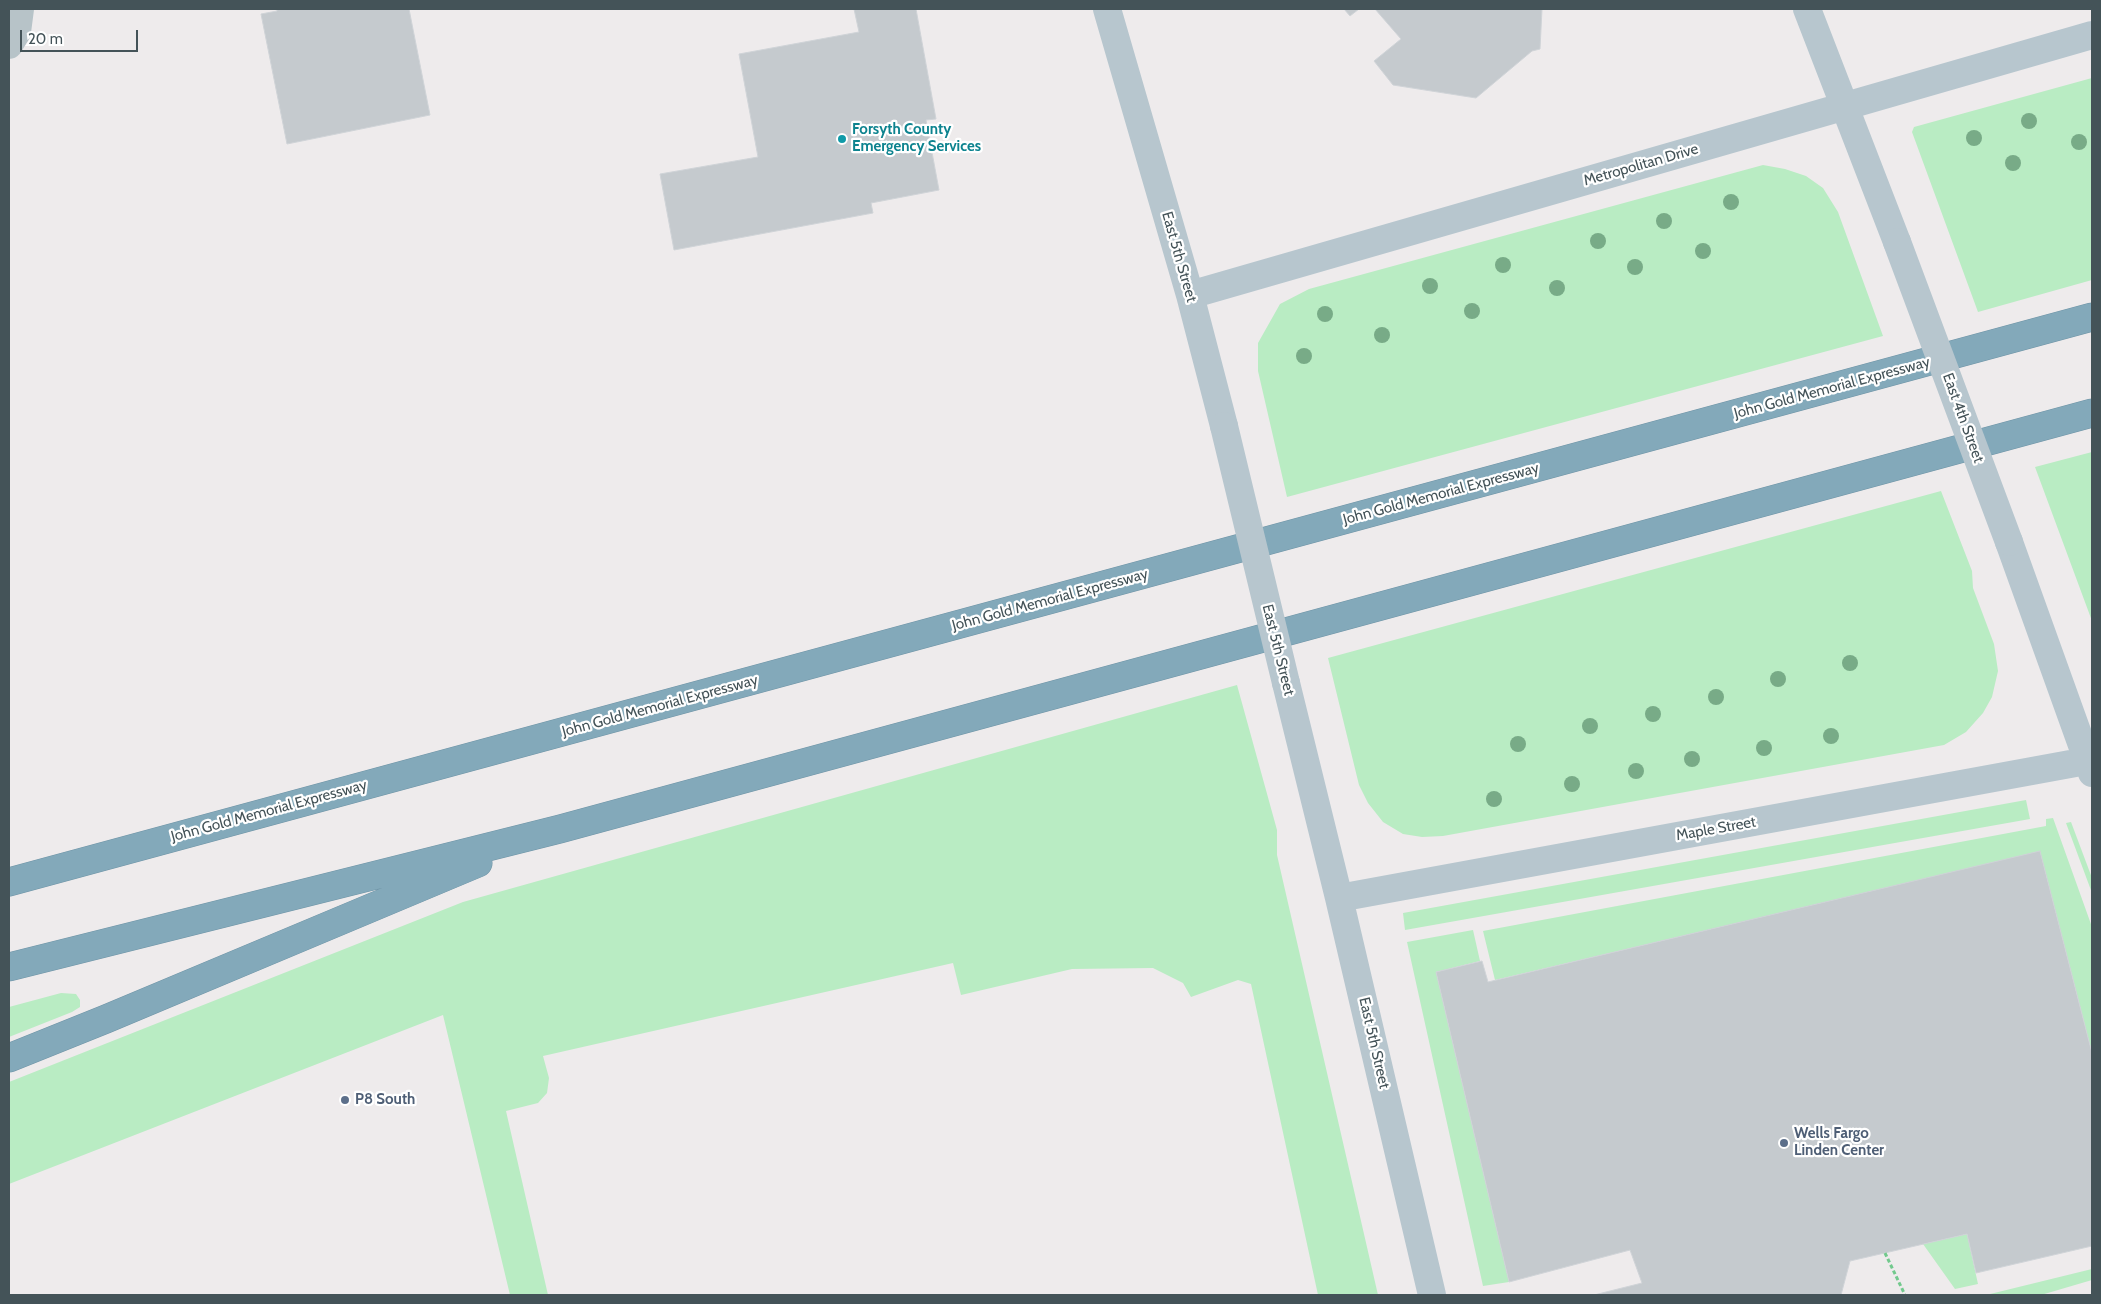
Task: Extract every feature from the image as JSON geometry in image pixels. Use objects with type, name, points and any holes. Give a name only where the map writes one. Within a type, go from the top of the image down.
[{"type":"highway","name":"John Gold Memorial Expressway","points":[[9,882],[2092,317]]},
{"type":"highway","points":[[9,967],[560,829],[2092,413]]},
{"type":"highway","points":[[9,1058],[560,829]]},
{"type":"street","points":[[9,45],[17,32],[20,9]]},
{"type":"street","name":"East 5th Street","points":[[1107,9],[1190,295],[1224,426],[1339,898],[1432,1295]]},
{"type":"street","name":"East 4th Street","points":[[1808,9],[1897,242],[2091,765]]},
{"type":"street","name":"Metropolitan Drive","points":[[1190,295],[2092,35]]},
{"type":"street","name":"Maple Street","points":[[1339,898],[2091,765]]},
{"type":"path","points":[[1885,1253],[1905,1295]]},
{"type":"green space","points":[[2092,78],[2092,280],[1978,312],[1912,132],[1914,127]]},
{"type":"green space","points":[[1763,165],[1785,169],[1806,176],[1823,188],[1838,212],[1883,336],[1287,497],[1258,371],[1258,343],[1280,304],[1309,289]]},
{"type":"green space","points":[[2092,452],[2092,621],[2035,467]]},
{"type":"green space","points":[[1941,491],[1972,571],[1973,588],[1994,644],[1998,671],[1992,697],[1983,713],[1966,732],[1944,745],[1443,836],[1422,837],[1403,834],[1383,822],[1368,803],[1359,785],[1328,658]]},
{"type":"green space","points":[[1237,685],[1277,830],[1277,855],[1378,1295],[1318,1295],[1251,984],[1238,980],[1191,997],[1183,983],[1153,968],[1072,969],[961,995],[953,963],[543,1056],[549,1078],[547,1093],[538,1103],[506,1111],[548,1295],[510,1295],[443,1015],[9,1184],[9,1082],[463,902]]},
{"type":"green space","points":[[2026,800],[2030,819],[1405,930],[1403,913]]},
{"type":"green space","points":[[2053,818],[2092,927],[2092,1053],[2040,852],[1495,980],[1483,931],[2046,826],[2046,819]]},
{"type":"green space","points":[[2071,822],[2092,878],[2092,893],[2066,823]]},
{"type":"green space","points":[[1473,930],[1480,961],[1436,972],[1509,1282],[1483,1286],[1407,942]]},
{"type":"green space","points":[[61,993],[76,994],[80,1000],[80,1007],[9,1037],[9,1007]]},
{"type":"green space","points":[[1967,1234],[1978,1284],[1955,1289],[1923,1244]]},
{"type":"green space","points":[[2092,1269],[2092,1280],[2041,1295],[1986,1295]]},
{"type":"building","points":[[277,9],[409,9],[430,115],[287,144],[261,14],[277,11]]},
{"type":"building","name":"Forsyth County Emergency Services","points":[[854,9],[916,9],[936,119],[926,120],[939,190],[871,203],[873,213],[674,250],[660,174],[758,157],[739,54],[859,32]]},
{"type":"building","points":[[1344,9],[1359,9],[1350,16]]},
{"type":"building","points":[[1375,9],[1542,9],[1540,49],[1532,51],[1476,98],[1393,85],[1374,61],[1401,39]]},
{"type":"building","name":"Wells Fargo Linden Center","points":[[2040,851],[2092,1053],[2092,1246],[1976,1273],[1967,1234],[1850,1261],[1841,1295],[1594,1295],[1642,1283],[1630,1250],[1509,1282],[1436,972],[1482,961],[1488,982]]},
{"type":"place","name":"Forsyth County Emergency Services","points":[[842,139]]},
{"type":"place","name":"P8 South","points":[[345,1100]]},
{"type":"place","name":"Wells Fargo Linden Center","points":[[1784,1143]]}]
